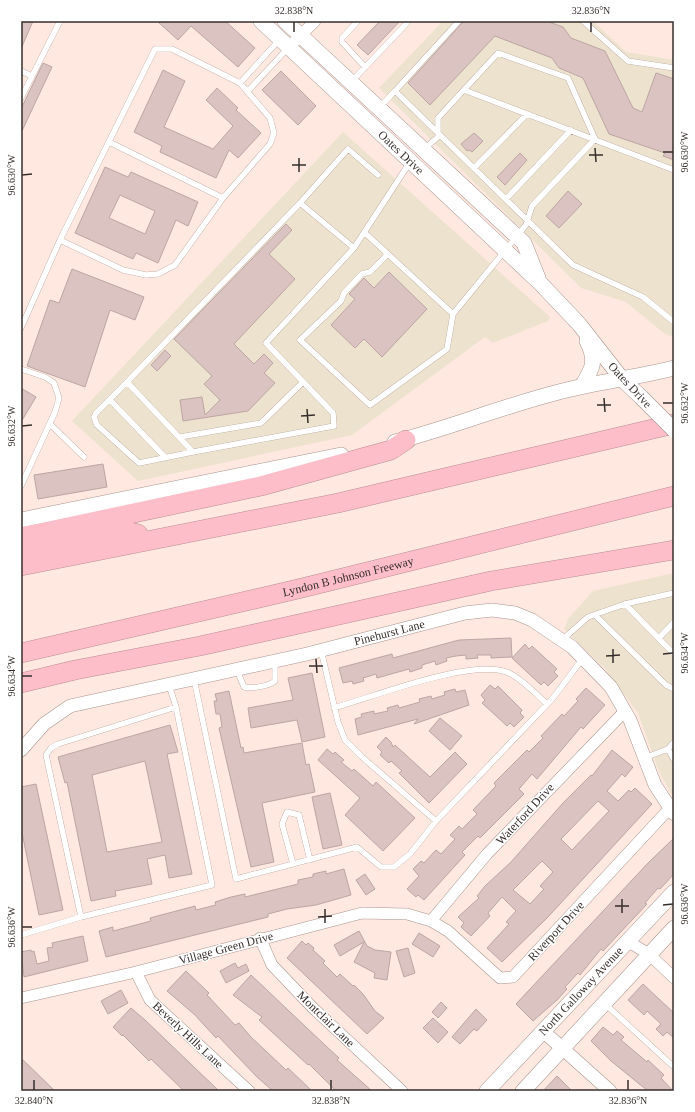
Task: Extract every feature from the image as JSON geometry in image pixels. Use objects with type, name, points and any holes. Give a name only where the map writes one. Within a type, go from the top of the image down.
[{"type":"highway","points":[[21,566],[338,503],[674,424]]},
{"type":"highway","points":[[21,537],[261,486],[391,450],[406,440]]},
{"type":"highway","name":"Lyndon B Johnson Freeway","points":[[21,653],[314,585],[674,496]]},
{"type":"highway","points":[[21,548],[130,532],[161,539]]},
{"type":"highway","points":[[21,683],[75,670],[239,638],[491,581],[674,550]]},
{"type":"main road","name":"Oates Drive","points":[[262,21],[541,284],[579,324],[622,379],[674,430]]},
{"type":"main road","name":"Oates Drive","points":[[294,26],[351,82],[524,243],[541,284]]},
{"type":"main road","points":[[410,162],[423,149]]},
{"type":"main road","points":[[579,324],[593,354],[593,366],[582,386]]},
{"type":"main road","points":[[21,520],[338,456],[406,440],[522,402],[582,386],[674,368]]},
{"type":"main road","name":"North Galloway Avenue","points":[[487,1091],[674,892]]},
{"type":"main road","points":[[523,1091],[674,928]]},
{"type":"street","points":[[285,43],[294,26],[315,21]]},
{"type":"street","name":"Pinehurst Lane","points":[[21,750],[44,724],[70,706],[275,661],[465,613],[492,610],[515,613],[532,620],[583,658],[612,688],[636,734],[655,785],[672,812]]},
{"type":"street","name":"Waterford Drive","points":[[431,921],[487,854],[625,711]]},
{"type":"street","name":"Riverport Drive","points":[[431,921],[448,931],[500,978],[513,978],[672,812]]},
{"type":"street","name":"Village Green Drive","points":[[21,998],[136,972],[260,938],[362,913],[383,912],[407,914],[431,921]]},
{"type":"street","name":"Montclair Lane","points":[[260,938],[272,965],[313,1008],[402,1091]]},
{"type":"street","points":[[628,941],[649,954],[674,978]]},
{"type":"street","name":"Beverly Hills Lane","points":[[136,972],[150,1000],[249,1091]]},
{"type":"street","points":[[543,1031],[610,1091]]},
{"type":"lane","points":[[21,98],[60,21]]},
{"type":"lane","points":[[358,21],[342,38],[342,42],[365,67]]},
{"type":"lane","points":[[351,82],[407,24],[406,21]]},
{"type":"lane","points":[[379,108],[459,21]]},
{"type":"lane","points":[[583,21],[628,61],[674,68]]},
{"type":"lane","points":[[240,83],[285,43]]},
{"type":"lane","points":[[247,92],[285,43]]},
{"type":"lane","points":[[21,328],[60,240],[155,49],[172,49],[240,83],[270,118],[274,133],[270,144],[223,198],[175,265],[158,274],[146,275],[123,270],[60,240]]},
{"type":"lane","points":[[423,149],[438,137],[438,118],[498,53],[568,78],[595,139]]},
{"type":"lane","points":[[21,71],[32,76]]},
{"type":"lane","points":[[464,90],[674,170]]},
{"type":"lane","points":[[395,91],[528,220],[572,265],[643,297],[674,322]]},
{"type":"lane","points":[[474,168],[528,114]]},
{"type":"lane","points":[[506,199],[571,130]]},
{"type":"lane","points":[[388,254],[370,272],[362,274],[344,293],[341,301],[300,340],[370,405],[447,349],[452,314],[517,236],[528,220],[532,206],[595,139]]},
{"type":"lane","points":[[109,142],[223,198]]},
{"type":"lane","points":[[378,175],[348,149],[300,203],[96,413],[94,417],[97,425],[139,463],[334,426],[333,413],[266,343],[354,248],[410,162]]},
{"type":"lane","points":[[300,203],[354,248]]},
{"type":"lane","points":[[365,233],[452,314]]},
{"type":"lane","points":[[21,369],[45,377],[54,383],[59,398],[50,424],[21,486]]},
{"type":"lane","points":[[127,382],[193,452]]},
{"type":"lane","points":[[180,437],[261,423],[303,382]]},
{"type":"lane","points":[[110,400],[165,457]]},
{"type":"lane","points":[[50,424],[84,457]]},
{"type":"lane","points":[[562,641],[588,617],[625,604],[674,593]]},
{"type":"lane","points":[[625,604],[674,654]]},
{"type":"lane","points":[[595,615],[666,685],[674,688]]},
{"type":"lane","points":[[659,638],[674,622]]},
{"type":"lane","points":[[320,650],[334,708],[345,740],[362,757],[436,822]]},
{"type":"lane","points":[[194,679],[236,879],[357,847],[381,867],[394,867],[410,854],[436,822],[553,698],[583,658]]},
{"type":"lane","points":[[237,669],[244,687],[257,687],[272,683],[275,680],[275,661]]},
{"type":"lane","points":[[334,708],[434,678],[462,671],[474,670],[494,670],[508,673],[519,680],[547,704]]},
{"type":"lane","points":[[21,935],[81,917],[212,885],[176,707],[169,684]]},
{"type":"lane","points":[[81,917],[46,755],[51,748],[58,744],[176,707]]},
{"type":"lane","points":[[644,758],[668,749],[674,742]]},
{"type":"lane","points":[[668,749],[674,760]]},
{"type":"lane","points":[[293,864],[282,824],[287,812],[299,815],[310,860]]},
{"type":"lane","points":[[604,1003],[674,1068]]},
{"type":"shaded area","points":[[443,21],[593,21],[626,52],[674,60],[674,337],[665,334],[626,302],[581,288],[379,88]]},
{"type":"shaded area","points":[[343,132],[550,317],[548,321],[493,343],[485,337],[352,435],[138,481],[72,421]]},
{"type":"shaded area","points":[[674,573],[674,799],[658,769],[638,713],[605,669],[564,629],[568,619],[593,591]]},
{"type":"building","points":[[21,21],[33,21],[21,49]]},
{"type":"building","points":[[157,21],[225,21],[255,48],[238,67],[191,26],[178,40]]},
{"type":"building","points":[[380,21],[400,21],[368,55],[357,45]]},
{"type":"building","points":[[464,21],[546,21],[563,27],[571,38],[605,51],[633,108],[642,112],[656,73],[674,79],[674,160],[663,156],[665,153],[609,134],[583,78],[559,68],[552,58],[495,36],[430,105],[408,83]]},
{"type":"building","points":[[43,63],[52,67],[21,133],[21,109]]},
{"type":"building","points":[[163,70],[185,81],[164,127],[213,149],[233,126],[206,100],[217,88],[238,108],[236,110],[261,133],[238,158],[229,150],[216,178],[160,152],[162,146],[134,132]]},
{"type":"building","points":[[281,71],[316,106],[298,125],[262,90]]},
{"type":"building","points":[[474,133],[483,141],[472,152],[469,150],[467,151],[461,144]]},
{"type":"building","points":[[520,153],[527,160],[505,185],[497,177]]},
{"type":"building","points":[[105,167],[128,177],[131,172],[198,202],[188,226],[176,220],[158,263],[136,253],[133,259],[75,233]],"holes":[[[120,195],[155,211],[145,234],[109,218]]]},
{"type":"building","points":[[568,191],[582,204],[559,228],[546,216]]},
{"type":"building","points":[[286,224],[292,230],[269,254],[295,279],[234,344],[254,364],[264,354],[273,363],[264,373],[275,383],[248,411],[183,421],[180,400],[202,397],[205,415],[220,400],[204,384],[212,376],[174,339]]},
{"type":"building","points":[[72,269],[144,297],[135,320],[110,310],[85,387],[27,366],[50,300],[59,303]]},
{"type":"building","points":[[389,272],[427,309],[382,357],[364,339],[355,348],[331,325],[355,299],[349,294],[364,278],[374,288]]},
{"type":"building","points":[[165,350],[171,356],[157,371],[151,365]]},
{"type":"building","points":[[21,388],[36,397],[21,422]]},
{"type":"building","points":[[103,464],[107,487],[38,499],[34,475]]},
{"type":"building","points":[[511,638],[512,657],[491,658],[491,655],[477,655],[478,658],[466,659],[466,655],[456,656],[446,658],[447,661],[436,665],[435,661],[422,665],[422,668],[410,672],[409,669],[377,678],[376,674],[363,678],[364,681],[353,684],[352,681],[343,683],[339,668],[392,654],[393,658],[459,640]]},
{"type":"building","points":[[525,644],[529,649],[532,646],[557,669],[554,672],[558,676],[548,686],[544,682],[541,685],[512,658]]},
{"type":"building","points":[[312,673],[325,737],[302,742],[297,720],[251,728],[248,708],[293,700],[288,678]]},
{"type":"building","points":[[490,685],[495,689],[498,686],[522,710],[520,713],[524,717],[514,727],[510,723],[507,726],[482,703],[485,700],[481,695]]},
{"type":"building","points":[[586,688],[605,705],[583,729],[581,727],[537,779],[532,774],[519,789],[524,794],[480,838],[478,836],[462,852],[465,855],[424,900],[418,895],[416,897],[407,889],[419,876],[413,869],[421,861],[424,863],[436,850],[441,854],[455,839],[450,835],[459,826],[462,829],[477,814],[473,810],[496,786],[494,783],[527,750],[529,752],[543,738],[541,736],[562,714],[564,716],[578,701],[576,699]]},
{"type":"building","points":[[455,689],[456,692],[465,690],[469,705],[414,724],[418,719],[358,735],[355,719],[362,717],[361,714],[374,711],[374,714],[388,711],[387,708],[398,705],[399,708],[420,702],[419,699],[431,696],[432,699],[445,695],[444,692]]},
{"type":"building","points":[[229,691],[241,748],[243,747],[244,753],[302,743],[306,765],[309,764],[315,792],[262,803],[274,862],[251,867],[219,728],[222,727],[220,714],[216,714],[214,701],[217,701],[215,694]]},
{"type":"building","points":[[440,718],[462,736],[450,750],[429,731]]},
{"type":"building","points":[[170,725],[178,752],[167,754],[192,874],[169,878],[165,855],[147,859],[152,884],[115,891],[116,896],[91,901],[67,782],[65,783],[58,757]],"holes":[[[145,761],[162,842],[107,852],[92,775]]]},
{"type":"building","points":[[386,737],[391,742],[393,747],[395,745],[430,777],[455,752],[467,764],[429,803],[399,773],[402,771],[391,761],[389,763],[380,755],[382,752],[377,747]]},
{"type":"building","points":[[327,749],[333,754],[335,752],[344,760],[341,762],[352,771],[354,769],[373,786],[376,782],[415,818],[383,851],[345,815],[360,798],[318,760]]},
{"type":"building","points":[[612,750],[633,767],[625,777],[622,774],[607,791],[618,801],[629,790],[631,792],[635,788],[652,804],[548,917],[502,962],[487,948],[509,924],[506,922],[516,911],[502,897],[488,913],[490,916],[471,936],[461,927],[464,923],[458,917],[479,898],[477,896],[485,886],[511,862],[563,803],[591,775],[592,776]],"holes":[[[598,801],[609,811],[572,850],[561,839]],[[542,861],[553,872],[540,886],[544,889],[530,904],[513,890]]]},
{"type":"building","points":[[36,784],[63,910],[39,915],[21,828],[21,787]]},
{"type":"building","points":[[330,793],[342,845],[323,849],[312,797]]},
{"type":"building","points":[[674,838],[674,874],[660,889],[658,888],[645,903],[647,904],[603,951],[601,949],[580,975],[578,973],[565,987],[567,989],[557,1000],[533,1021],[516,1004],[649,862]]},
{"type":"building","points":[[344,869],[351,895],[316,905],[287,909],[268,914],[268,917],[106,957],[99,931],[113,927],[113,931],[151,921],[150,918],[195,906],[196,910],[216,905],[215,902],[231,897],[245,894],[245,897],[298,884],[298,880],[313,877],[313,874],[326,871],[326,874]]},
{"type":"building","points":[[365,874],[375,889],[366,895],[356,880]]},
{"type":"building","points":[[359,931],[367,946],[375,950],[391,952],[387,980],[374,978],[375,973],[354,962],[364,942],[340,956],[334,945]]},
{"type":"building","points":[[419,933],[440,946],[433,957],[412,944]]},
{"type":"building","points":[[83,936],[88,961],[24,977],[21,952],[31,950],[32,952],[34,951],[37,964],[49,961],[47,948],[53,947],[52,943]]},
{"type":"building","points":[[302,941],[306,945],[308,943],[314,948],[313,950],[325,961],[323,963],[337,977],[340,974],[353,986],[354,985],[363,994],[375,1011],[384,1018],[367,1034],[287,958]]},
{"type":"building","points":[[408,948],[415,973],[404,977],[396,951]]},
{"type":"building","points":[[235,963],[238,968],[246,964],[249,971],[226,983],[220,971]]},
{"type":"building","points":[[186,971],[209,993],[207,995],[235,1025],[239,1023],[251,1037],[286,1070],[288,1068],[312,1091],[273,1091],[257,1077],[218,1036],[216,1038],[195,1015],[167,991]]},
{"type":"building","points":[[251,975],[339,1058],[337,1060],[372,1091],[336,1091],[309,1064],[308,1065],[259,1020],[262,1017],[233,995]]},
{"type":"building","points":[[643,984],[674,1013],[674,1038],[667,1032],[663,1036],[656,1029],[661,1024],[647,1011],[644,1015],[628,1000]]},
{"type":"building","points":[[121,990],[128,1003],[108,1014],[101,1001]]},
{"type":"building","points":[[441,1002],[447,1008],[438,1018],[432,1012]]},
{"type":"building","points":[[131,1008],[219,1091],[184,1091],[151,1059],[149,1061],[123,1035],[122,1036],[113,1027]]},
{"type":"building","points":[[476,1009],[487,1020],[477,1031],[474,1029],[460,1044],[452,1037]]},
{"type":"building","points":[[433,1018],[448,1032],[438,1043],[423,1028]]},
{"type":"building","points":[[603,1027],[613,1035],[617,1031],[624,1037],[621,1040],[647,1062],[648,1060],[664,1075],[661,1078],[673,1091],[648,1091],[611,1061],[591,1041]]},
{"type":"building","points":[[21,1058],[55,1091],[21,1091]]},
{"type":"building","points":[[557,1076],[572,1091],[543,1091]]}]
